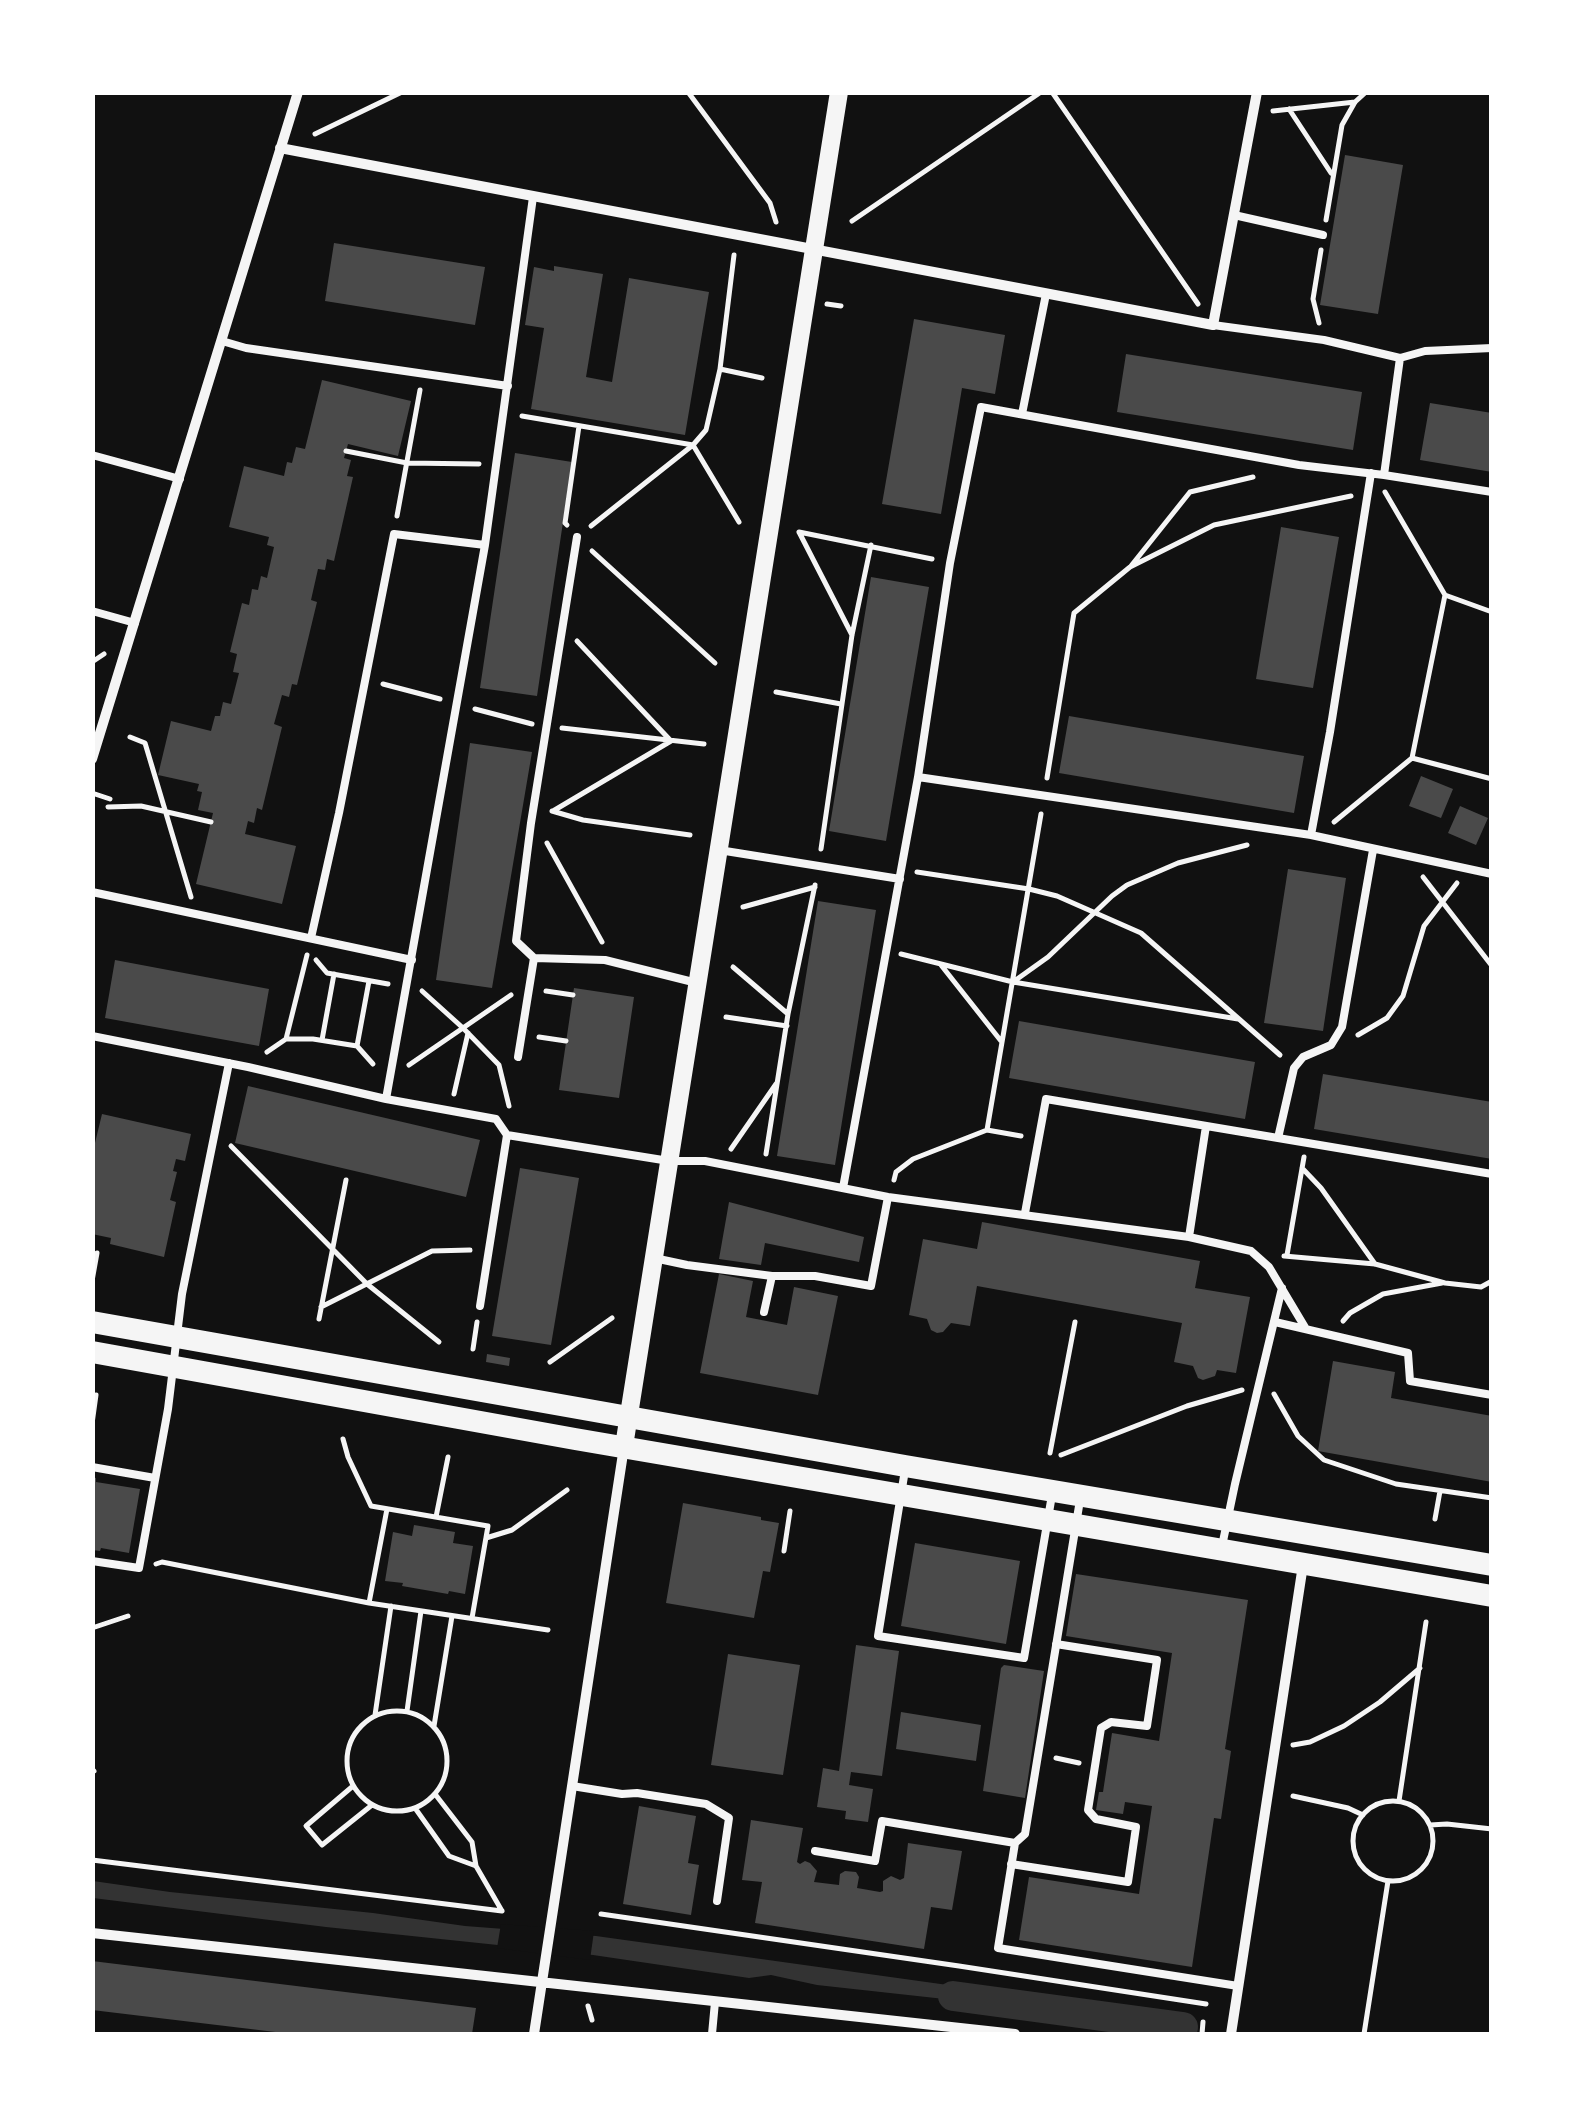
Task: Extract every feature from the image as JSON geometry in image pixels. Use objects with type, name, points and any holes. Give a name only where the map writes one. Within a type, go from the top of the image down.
[{"type":"main road","points":[[92,1322],[1492,1565]]},
{"type":"main road","points":[[92,1352],[1492,1596]]},
{"type":"street","points":[[92,759],[298,92]]},
{"type":"street","points":[[534,2034],[839,92]]},
{"type":"street","points":[[280,148],[1213,326],[1257,92]]},
{"type":"street","points":[[1231,2034],[1303,1565]]},
{"type":"street","points":[[92,1933],[1015,2034]]},
{"type":"lane","points":[[386,1099],[485,545],[534,197]]},
{"type":"lane","points":[[1234,215],[1323,235]]},
{"type":"lane","points":[[1022,414],[1046,294]]},
{"type":"lane","points":[[1213,326],[1324,340],[1400,358],[1424,350],[1492,348]]},
{"type":"lane","points":[[222,341],[246,348],[508,386]]},
{"type":"lane","points":[[1384,474],[1400,358]]},
{"type":"lane","points":[[842,1188],[888,951],[950,563],[981,408],[1299,465],[1492,492]]},
{"type":"lane","points":[[92,455],[180,480]]},
{"type":"lane","points":[[1311,835],[1371,474]]},
{"type":"lane","points":[[311,938],[394,534],[485,545]]},
{"type":"lane","points":[[577,537],[545,726],[516,941],[534,958],[604,960],[697,983]]},
{"type":"lane","points":[[92,610],[135,623]]},
{"type":"lane","points":[[918,777],[1311,835],[1492,874]]},
{"type":"lane","points":[[719,850],[900,879]]},
{"type":"lane","points":[[1278,1138],[1294,1068],[1304,1057],[1331,1045],[1342,1027],[1373,850]]},
{"type":"lane","points":[[92,892],[412,960]]},
{"type":"lane","points":[[518,1057],[534,958]]},
{"type":"lane","points":[[92,1036],[496,1119],[506,1135],[480,1306]]},
{"type":"lane","points":[[92,1561],[139,1568],[174,1366],[182,1294],[229,1063]]},
{"type":"lane","points":[[1025,1214],[1046,1100],[1492,1174]]},
{"type":"lane","points":[[1189,1237],[1206,1126]]},
{"type":"lane","points":[[506,1135],[669,1160],[705,1161],[888,1197],[1189,1237],[1251,1251],[1269,1266],[1306,1328]]},
{"type":"lane","points":[[654,1258],[871,1286],[888,1197]]},
{"type":"lane","points":[[764,1312],[772,1276]]},
{"type":"lane","points":[[1221,1550],[1282,1288]]},
{"type":"lane","points":[[1275,1322],[1408,1354],[1410,1381],[1492,1395]]},
{"type":"lane","points":[[906,1466],[878,1636],[1024,1658],[1053,1490]]},
{"type":"lane","points":[[92,1468],[155,1478]]},
{"type":"lane","points":[[1081,1495],[1025,1834],[1015,1842],[998,1948],[1238,1986]]},
{"type":"lane","points":[[1303,1565],[1309,1534]]},
{"type":"lane","points":[[1012,1864],[1128,1882],[1136,1828],[1096,1820],[1088,1810],[1101,1728],[1110,1722],[1146,1726],[1157,1660],[1056,1644]]},
{"type":"lane","points":[[572,1786],[706,1804],[729,1818],[717,1901]]},
{"type":"lane","points":[[815,1852],[875,1861],[882,1822],[1015,1842]]},
{"type":"lane","points":[[712,2034],[715,2002]]},
{"type":"path","points":[[326,130],[402,92]]},
{"type":"path","points":[[688,92],[770,202],[773,214]]},
{"type":"path","points":[[852,221],[1041,92]]},
{"type":"path","points":[[1052,92],[1194,299]]},
{"type":"path","points":[[1334,166],[1342,125],[1355,102],[1366,92]]},
{"type":"path","points":[[1253,113],[1355,102]]},
{"type":"path","points":[[1290,109],[1333,176]]},
{"type":"path","points":[[578,426],[565,523],[577,537],[693,446],[706,430],[720,369],[734,257]]},
{"type":"path","points":[[1315,284],[1313,299],[1324,340]]},
{"type":"path","points":[[720,369],[762,378]]},
{"type":"path","points":[[394,534],[423,374]]},
{"type":"path","points":[[504,413],[693,446],[739,522]]},
{"type":"path","points":[[346,451],[407,464],[497,464]]},
{"type":"path","points":[[1130,567],[1190,492],[1299,465]]},
{"type":"path","points":[[1371,474],[1394,504],[1445,594],[1492,612]]},
{"type":"path","points":[[987,1130],[1074,612],[1130,567],[1214,525],[1368,492]]},
{"type":"path","points":[[852,635],[799,532],[950,563]]},
{"type":"path","points":[[830,777],[852,635],[872,545]]},
{"type":"path","points":[[608,567],[715,664]]},
{"type":"path","points":[[1311,835],[1331,824],[1412,758],[1445,594]]},
{"type":"path","points":[[561,624],[670,741]]},
{"type":"path","points":[[92,662],[104,654]]},
{"type":"path","points":[[398,688],[545,726],[704,744]]},
{"type":"path","points":[[776,692],[841,704]]},
{"type":"path","points":[[130,737],[145,743],[187,883]]},
{"type":"path","points":[[604,960],[603,944],[531,822],[670,741]]},
{"type":"path","points":[[1412,758],[1492,779]]},
{"type":"path","points":[[92,793],[109,803],[210,822]]},
{"type":"path","points":[[552,811],[583,820],[690,835]]},
{"type":"path","points":[[1013,982],[1048,956],[1112,896],[1178,863],[1212,855]]},
{"type":"path","points":[[1414,858],[1418,871],[1492,966]]},
{"type":"path","points":[[1331,1045],[1387,1018],[1403,996],[1424,926],[1468,870]]},
{"type":"path","points":[[900,879],[916,872],[1029,889],[1057,896],[1141,933],[1294,1068]]},
{"type":"path","points":[[742,907],[815,887]]},
{"type":"path","points":[[286,1039],[308,950],[327,973],[398,984]]},
{"type":"path","points":[[888,951],[1013,982],[1238,1019]]},
{"type":"path","points":[[941,964],[1002,1041]]},
{"type":"path","points":[[734,967],[788,1014]]},
{"type":"path","points":[[764,1172],[798,969]]},
{"type":"path","points":[[322,1041],[334,974]]},
{"type":"path","points":[[356,1046],[368,981]]},
{"type":"path","points":[[386,1099],[399,1073],[530,985],[573,995]]},
{"type":"path","points":[[416,986],[499,1065],[509,1106],[506,1135]]},
{"type":"path","points":[[726,1017],[787,1026]]},
{"type":"path","points":[[450,1111],[466,1031]]},
{"type":"path","points":[[522,1034],[566,1042]]},
{"type":"path","points":[[248,1066],[286,1039],[322,1041],[356,1046],[390,1080]]},
{"type":"path","points":[[721,1164],[777,1083]]},
{"type":"path","points":[[215,1130],[366,1284],[439,1342]]},
{"type":"path","points":[[888,1197],[896,1172],[913,1159],[987,1130],[1038,1140]]},
{"type":"path","points":[[1282,1288],[1307,1142]]},
{"type":"path","points":[[1302,1168],[1376,1264]]},
{"type":"path","points":[[319,1319],[346,1180]]},
{"type":"path","points":[[321,1306],[432,1251],[489,1250]]},
{"type":"path","points":[[1251,1251],[1376,1264],[1445,1283],[1481,1287],[1492,1281]]},
{"type":"path","points":[[92,1281],[97,1254]]},
{"type":"path","points":[[1331,1334],[1350,1313],[1382,1294],[1445,1283]]},
{"type":"path","points":[[550,1362],[612,1318]]},
{"type":"path","points":[[1050,1453],[1076,1322]]},
{"type":"path","points":[[473,1349],[474,1339]]},
{"type":"path","points":[[1061,1455],[1261,1380],[1298,1436],[1324,1460],[1396,1484],[1492,1498]]},
{"type":"path","points":[[92,1424],[96,1395]]},
{"type":"path","points":[[343,1439],[370,1506],[488,1526],[472,1618]]},
{"type":"path","points":[[436,1517],[448,1457]]},
{"type":"path","points":[[486,1538],[512,1530],[567,1490]]},
{"type":"path","points":[[1435,1518],[1440,1491]]},
{"type":"path","points":[[369,1603],[387,1509]]},
{"type":"path","points":[[784,1552],[790,1511]]},
{"type":"path","points":[[139,1568],[162,1562],[369,1603],[548,1630]]},
{"type":"path","points":[[375,1715],[391,1606]]},
{"type":"path","points":[[407,1711],[421,1611]]},
{"type":"path","points":[[92,1628],[128,1616]]},
{"type":"path","points":[[434,1727],[452,1616]]},
{"type":"path","points":[[1399,1801],[1426,1622]]},
{"type":"path","points":[[1276,1742],[1299,1746],[1331,1733],[1370,1710],[1420,1668]]},
{"type":"path","points":[[391,1710],[407,1711],[434,1727],[442,1737],[448,1760],[442,1784],[426,1802],[401,1812],[386,1810],[372,1805],[352,1786],[347,1754],[361,1725],[391,1710]]},
{"type":"path","points":[[1038,1755],[1095,1765]]},
{"type":"path","points":[[352,1786],[306,1826],[322,1845],[372,1805]]},
{"type":"path","points":[[92,1860],[502,1911],[476,1866],[472,1842],[435,1794]]},
{"type":"path","points":[[1293,1796],[1363,1815]]},
{"type":"path","points":[[1399,1801],[1412,1805],[1430,1825],[1432,1848],[1428,1860],[1411,1877],[1388,1880],[1366,1870],[1354,1850],[1354,1837],[1363,1815],[1373,1806],[1399,1801]]},
{"type":"path","points":[[415,1808],[449,1856],[476,1866]]},
{"type":"path","points":[[1430,1825],[1492,1830]]},
{"type":"path","points":[[1364,2034],[1388,1880]]},
{"type":"path","points":[[601,1914],[1206,2004]]},
{"type":"path","points":[[1202,2034],[1204,2022]]},
{"type":"shaded area","points":[[93,1881],[465,1926],[596,1936],[998,1992],[990,2004],[817,1985],[771,1975],[749,1978],[593,1955],[326,1927],[93,1898]]},
{"type":"pier","points":[[501,1924],[594,1931],[590,1960],[497,1948]]},
{"type":"building","points":[[1345,155],[1403,165],[1378,314],[1320,305]]},
{"type":"building","points":[[334,243],[485,267],[475,325],[325,301]]},
{"type":"building","points":[[554,266],[603,274],[586,377],[612,382],[629,278],[709,292],[685,435],[531,409],[544,328],[525,325],[534,267],[554,271]]},
{"type":"building","points":[[914,319],[1005,335],[995,394],[962,388],[941,514],[882,504]]},
{"type":"building","points":[[1126,354],[1362,392],[1353,450],[1117,412]]},
{"type":"building","points":[[322,380],[411,401],[398,456],[348,444],[344,458],[351,460],[347,476],[353,477],[334,561],[327,559],[325,570],[318,569],[311,600],[317,602],[297,685],[292,684],[289,697],[282,695],[274,724],[282,727],[262,810],[257,808],[254,823],[248,821],[245,834],[296,846],[282,904],[196,884],[213,813],[198,810],[202,792],[197,791],[199,784],[158,775],[171,721],[211,731],[223,702],[231,704],[239,673],[233,672],[237,654],[230,652],[242,603],[249,605],[252,589],[258,590],[261,576],[267,578],[274,547],[267,545],[269,537],[229,527],[244,466],[284,476],[296,447],[305,449]]},
{"type":"building","points":[[1430,403],[1492,413],[1492,472],[1420,460]]},
{"type":"building","points":[[515,453],[572,462],[537,696],[480,688]]},
{"type":"building","points":[[1281,527],[1339,537],[1313,688],[1256,679]]},
{"type":"building","points":[[871,577],[929,587],[886,841],[829,831]]},
{"type":"building","points":[[1069,716],[1304,756],[1294,813],[1059,773]]},
{"type":"building","points":[[470,743],[532,752],[492,988],[436,980]]},
{"type":"building","points":[[1421,776],[1453,789],[1441,818],[1409,806]]},
{"type":"building","points":[[1460,806],[1488,818],[1476,845],[1448,833]]},
{"type":"building","points":[[1288,869],[1346,878],[1323,1031],[1264,1023]]},
{"type":"building","points":[[818,901],[876,910],[835,1165],[777,1156]]},
{"type":"building","points":[[115,960],[269,989],[259,1046],[105,1018]]},
{"type":"building","points":[[574,988],[634,997],[619,1098],[559,1090]]},
{"type":"building","points":[[1019,1021],[1255,1062],[1245,1119],[1009,1078]]},
{"type":"building","points":[[1323,1074],[1492,1102],[1492,1159],[1314,1129]]},
{"type":"building","points":[[248,1086],[480,1140],[466,1197],[235,1143]]},
{"type":"building","points":[[102,1114],[191,1134],[185,1161],[176,1159],[173,1171],[177,1172],[170,1200],[176,1202],[164,1257],[110,1244],[111,1238],[92,1234],[92,1142],[95,1143]]},
{"type":"building","points":[[520,1168],[579,1178],[551,1345],[492,1336]]},
{"type":"building","points":[[729,1202],[864,1237],[859,1262],[765,1243],[761,1265],[719,1259]]},
{"type":"building","points":[[982,1222],[1200,1261],[1195,1288],[1250,1297],[1236,1373],[1217,1370],[1215,1376],[1203,1380],[1193,1366],[1174,1362],[1182,1323],[977,1286],[970,1326],[951,1323],[943,1332],[931,1330],[927,1319],[909,1315],[923,1239],[977,1249]]},
{"type":"building","points":[[719,1274],[753,1281],[746,1317],[787,1325],[794,1287],[838,1296],[818,1395],[700,1373]]},
{"type":"building","points":[[487,1354],[510,1358],[509,1366],[486,1362]]},
{"type":"building","points":[[1333,1361],[1395,1372],[1391,1398],[1492,1416],[1492,1482],[1318,1451]]},
{"type":"building","points":[[92,1477],[96,1482],[140,1489],[129,1553],[92,1550]]},
{"type":"building","points":[[683,1503],[779,1523],[770,1572],[763,1571],[754,1618],[666,1603]]},
{"type":"building","points":[[414,1525],[455,1532],[453,1543],[473,1546],[465,1594],[385,1581],[393,1532],[412,1536]]},
{"type":"building","points":[[915,1543],[1020,1561],[1006,1644],[901,1626]]},
{"type":"building","points":[[1076,1574],[1248,1600],[1225,1749],[1231,1751],[1221,1819],[1214,1818],[1192,1967],[1019,1940],[1029,1877],[1139,1894],[1152,1806],[1125,1802],[1123,1814],[1096,1810],[1099,1792],[1103,1792],[1112,1733],[1159,1741],[1172,1653],[1066,1636]]},
{"type":"building","points":[[856,1645],[899,1651],[882,1776],[851,1772],[849,1785],[873,1789],[868,1822],[845,1819],[846,1811],[817,1807],[823,1768],[839,1771]]},
{"type":"building","points":[[728,1654],[800,1665],[783,1775],[711,1765]]},
{"type":"building","points":[[1004,1665],[1044,1671],[1025,1798],[983,1791]]},
{"type":"building","points":[[901,1712],[981,1725],[976,1761],[896,1749]]},
{"type":"building","points":[[639,1806],[696,1816],[688,1863],[699,1865],[691,1915],[623,1904]]},
{"type":"building","points":[[751,1820],[803,1828],[797,1862],[810,1863],[817,1871],[814,1882],[839,1885],[840,1874],[856,1872],[857,1888],[880,1892],[883,1881],[891,1876],[904,1878],[908,1843],[962,1851],[952,1910],[931,1907],[924,1949],[755,1923],[762,1882],[742,1880]]},
{"type":"building","points":[[92,1961],[476,2008],[472,2034],[292,2034],[92,2010]]},
{"type":"waterway","points":[[953,1996],[1183,2027]]}]
